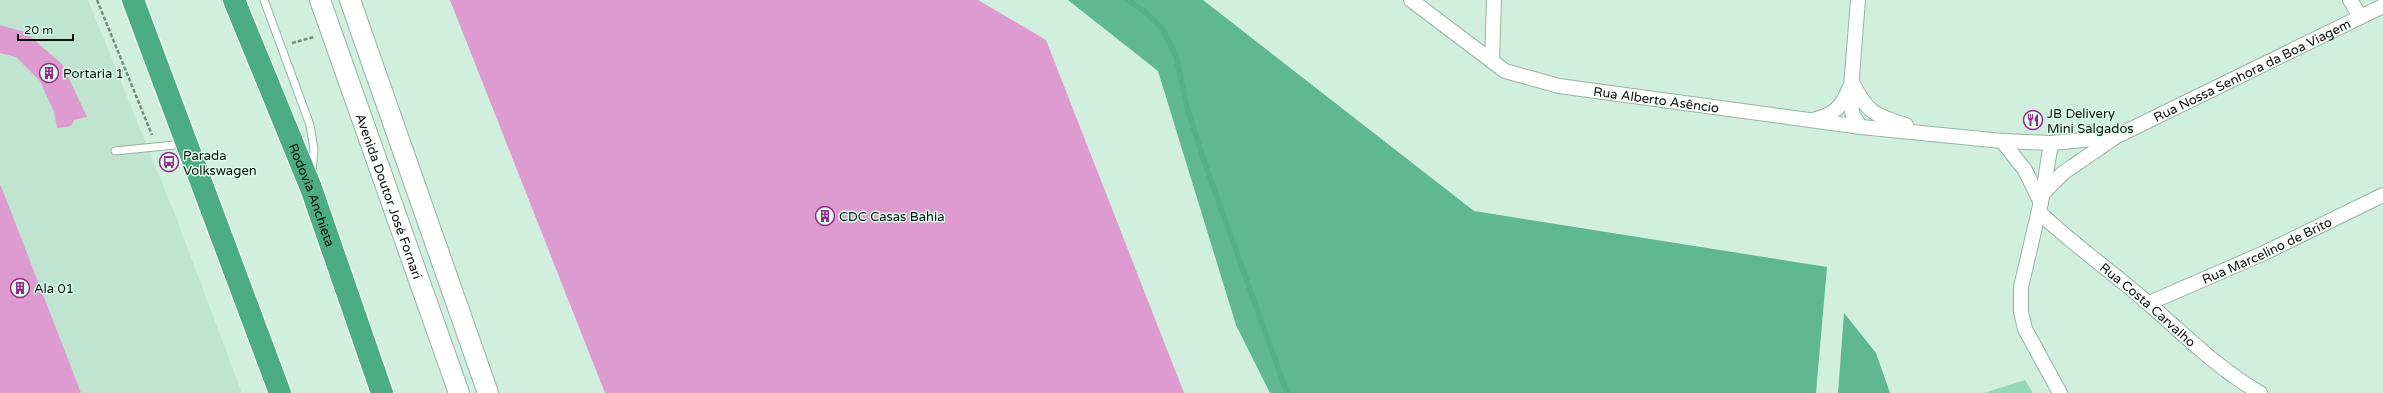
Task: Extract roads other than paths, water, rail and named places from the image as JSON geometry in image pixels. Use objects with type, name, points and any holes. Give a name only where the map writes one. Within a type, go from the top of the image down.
[{"type":"highway","points":[[133,0],[280,393]]},
{"type":"highway","name":"Rodovia Anchieta","points":[[234,0],[311,188],[382,393]]},
{"type":"street","name":"Avenida Doutor José Fornari","points":[[320,0],[459,393]]},
{"type":"street","points":[[350,0],[488,393]]},
{"type":"street","name":"Rua Alberto Asêncio","points":[[1411,0],[1505,71],[1559,86],[1861,127],[2002,141]]},
{"type":"street","points":[[1492,61],[1494,0]]},
{"type":"street","points":[[1858,0],[1851,110],[1861,127]]},
{"type":"street","points":[[2350,0],[2360,16]]},
{"type":"street","name":"Rua Nossa Senhora da Boa Viagem","points":[[2002,141],[2051,143],[2115,137],[2383,6]]},
{"type":"street","points":[[1815,120],[1832,114],[1839,108],[1852,82]]},
{"type":"street","name":"Rua Alberto Asêncio","points":[[1852,82],[1866,107],[1872,112],[1926,133]]},
{"type":"street","points":[[2041,203],[2063,173],[2115,137]]},
{"type":"street","points":[[2002,141],[2025,170],[2041,203]]},
{"type":"street","points":[[2051,143],[2041,203],[2021,288],[2021,312],[2025,329],[2060,393]]},
{"type":"street","name":"Rua Marcelino de Brito","points":[[2148,303],[2264,253],[2383,195]]},
{"type":"street","name":"Rua Costa Carvalho","points":[[2041,203],[2089,257],[2148,303],[2193,345],[2239,381],[2260,393]]},
{"type":"lane","points":[[264,0],[280,47],[310,125],[314,149],[311,188]]},
{"type":"lane","points":[[114,151],[156,145],[188,144]]},
{"type":"waterway","points":[[1127,0],[1143,10],[1162,28],[1176,56],[1187,107],[1203,158],[1287,393]]},
{"type":"place","name":"Portaria 1","points":[[49,73]]},
{"type":"place","name":"JB Delivery Mini Salgados","points":[[2033,120]]},
{"type":"place","name":"Parada Volkswagen","points":[[169,162]]},
{"type":"place","name":"CDC Casas Bahia","points":[[825,216]]},
{"type":"place","name":"Ala 01","points":[[20,288]]}]
